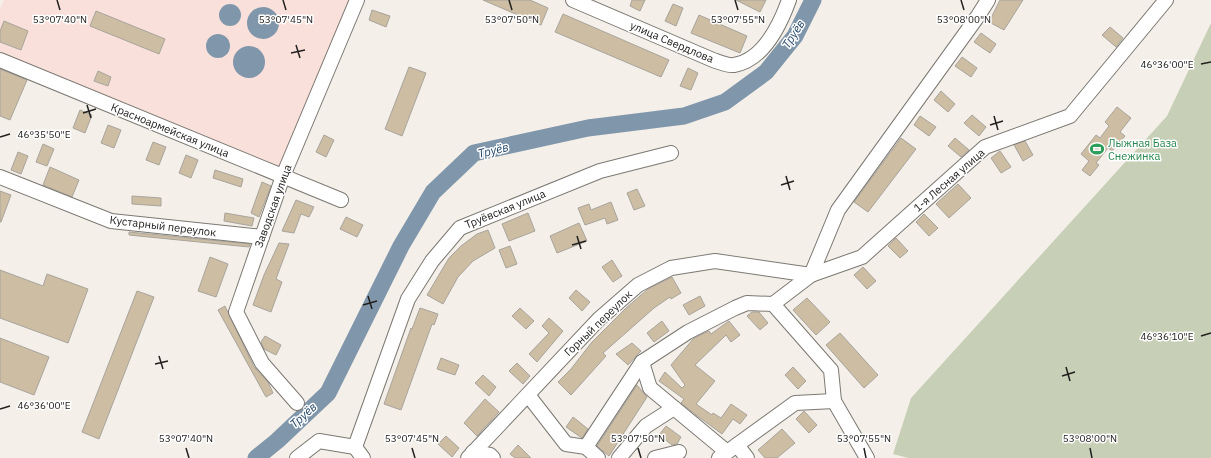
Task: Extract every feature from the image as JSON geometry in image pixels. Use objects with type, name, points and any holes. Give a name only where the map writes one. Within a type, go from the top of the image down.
[{"type":"street","name":"Заводская улица","points":[[297,403],[262,363],[236,312],[283,176],[356,0]]},
{"type":"street","name":"улица Свердлова","points":[[573,0],[713,60],[733,65],[751,58],[767,43],[778,26],[789,0]]},
{"type":"street","points":[[811,275],[838,210],[988,0]]},
{"type":"street","name":"1-я Лесная улица","points":[[773,304],[811,275],[862,257],[985,147],[1070,116],[1166,0]]},
{"type":"street","name":"Красноармейская улица","points":[[0,60],[341,200]]},
{"type":"street","name":"Труёвская улица","points":[[359,453],[408,299],[432,261],[460,228],[600,171],[671,153]]},
{"type":"street","name":"Кустарный переулок","points":[[0,177],[111,221],[262,237]]},
{"type":"street","name":"Горный переулок","points":[[471,455],[598,319],[638,284],[671,268],[715,261],[811,275]]},
{"type":"street","points":[[586,447],[642,362],[688,332],[735,308],[747,303],[773,304],[831,370],[834,401],[867,458]]},
{"type":"street","points":[[642,362],[650,388],[728,452],[747,458]]},
{"type":"street","points":[[528,395],[566,444],[586,447],[598,458]]},
{"type":"street","points":[[728,452],[795,403],[834,401]]},
{"type":"street","points":[[619,458],[646,426],[674,408]]},
{"type":"street","points":[[297,458],[319,441],[359,453]]},
{"type":"street","points":[[655,458],[679,452]]},
{"type":"street","points":[[471,455],[490,455],[493,458]]},
{"type":"shaded area","points":[[4,0],[349,0],[279,166],[0,52],[0,9]]},
{"type":"green space","points":[[1211,23],[1211,458],[908,458],[893,454],[911,398],[1167,116]]},
{"type":"water","points":[[226,4],[234,4],[241,11],[241,19],[234,26],[226,26],[219,19],[219,11]]},
{"type":"water","points":[[260,7],[266,7],[275,11],[279,23],[275,35],[266,39],[260,39],[251,35],[247,26],[247,20],[251,11]]},
{"type":"water","points":[[218,34],[227,37],[230,46],[227,55],[218,58],[209,55],[206,46],[209,37]]},
{"type":"water","points":[[246,46],[252,46],[261,50],[265,62],[261,74],[252,78],[246,78],[237,74],[233,65],[233,59],[237,50]]},
{"type":"building","points":[[483,0],[530,0],[548,8],[541,25]]},
{"type":"building","points":[[632,0],[645,0],[640,11],[630,6]]},
{"type":"building","points":[[736,0],[766,0],[760,12]]},
{"type":"building","points":[[1000,0],[1023,0],[1004,30],[989,22]]},
{"type":"building","points":[[673,4],[683,8],[676,26],[665,21]]},
{"type":"building","points":[[372,10],[390,16],[386,27],[369,20]]},
{"type":"building","points":[[96,11],[165,39],[159,54],[90,26]]},
{"type":"building","points":[[563,14],[669,60],[661,77],[555,32]]},
{"type":"building","points":[[699,15],[747,36],[740,53],[691,33]]},
{"type":"building","points":[[4,21],[28,31],[21,50],[0,42],[0,31]]},
{"type":"building","points":[[1110,27],[1123,38],[1116,47],[1102,35]]},
{"type":"building","points":[[981,33],[996,44],[990,53],[974,42]]},
{"type":"building","points":[[962,57],[977,68],[971,77],[955,66]]},
{"type":"building","points":[[409,67],[426,73],[402,136],[385,129]]},
{"type":"building","points":[[688,68],[698,73],[691,90],[680,86]]},
{"type":"building","points":[[0,69],[27,80],[10,120],[0,116]]},
{"type":"building","points":[[98,71],[111,77],[108,86],[94,81]]},
{"type":"building","points":[[941,91],[955,104],[948,112],[934,100]]},
{"type":"building","points":[[1117,107],[1131,118],[1120,132],[1125,136],[1112,151],[1108,148],[1096,163],[1099,165],[1090,176],[1082,170],[1089,161],[1081,154],[1096,135],[1100,138],[1109,126],[1105,122]]},
{"type":"building","points":[[80,110],[92,115],[85,133],[73,128]]},
{"type":"building","points":[[972,115],[986,127],[979,136],[964,123]]},
{"type":"building","points":[[920,116],[936,127],[929,136],[914,125]]},
{"type":"building","points":[[108,125],[121,130],[114,148],[101,143]]},
{"type":"building","points":[[324,135],[334,140],[326,157],[316,152]]},
{"type":"building","points":[[901,138],[916,149],[868,212],[854,202]]},
{"type":"building","points":[[955,138],[969,150],[961,157],[948,146]]},
{"type":"building","points":[[1025,141],[1033,155],[1023,161],[1014,145]]},
{"type":"building","points":[[153,142],[166,147],[159,165],[146,160]]},
{"type":"building","points":[[43,144],[54,149],[47,166],[36,162]]},
{"type":"building","points":[[1000,151],[1011,167],[1001,173],[991,158]]},
{"type":"building","points":[[18,152],[28,156],[21,174],[11,170]]},
{"type":"building","points":[[186,155],[198,160],[191,178],[179,173]]},
{"type":"building","points":[[50,167],[79,180],[72,197],[43,185]]},
{"type":"building","points":[[215,170],[243,179],[241,187],[213,178]]},
{"type":"building","points":[[262,182],[271,186],[259,217],[251,213]]},
{"type":"building","points":[[958,184],[971,198],[949,218],[936,204]]},
{"type":"building","points":[[637,189],[645,206],[634,210],[627,193]]},
{"type":"building","points":[[0,191],[11,195],[1,222],[0,222]]},
{"type":"building","points":[[132,196],[161,198],[161,206],[132,204]]},
{"type":"building","points":[[296,200],[314,207],[309,217],[301,214],[294,233],[282,231]]},
{"type":"building","points":[[611,202],[618,220],[607,224],[605,218],[585,225],[578,208],[589,204],[591,210]]},
{"type":"building","points":[[225,213],[254,218],[252,226],[224,221]]},
{"type":"building","points":[[528,213],[535,231],[509,241],[502,224]]},
{"type":"building","points":[[924,214],[938,228],[929,236],[916,222]]},
{"type":"building","points":[[346,217],[363,225],[357,237],[340,229]]},
{"type":"building","points":[[579,223],[587,241],[557,253],[550,236]]},
{"type":"building","points":[[488,230],[495,248],[473,261],[458,277],[443,304],[427,295],[449,258],[461,246],[477,234]]},
{"type":"building","points":[[129,232],[250,244],[249,247],[129,235]]},
{"type":"building","points":[[896,238],[908,251],[900,258],[888,246]]},
{"type":"building","points":[[279,243],[289,244],[276,279],[282,282],[271,312],[253,305],[264,275]]},
{"type":"building","points":[[510,246],[517,264],[506,268],[499,250]]},
{"type":"building","points":[[210,257],[228,264],[216,297],[198,291]]},
{"type":"building","points":[[612,260],[622,276],[613,282],[602,267]]},
{"type":"building","points":[[863,267],[876,281],[867,289],[854,275]]},
{"type":"building","points":[[0,270],[43,286],[47,274],[88,289],[68,343],[0,318]]},
{"type":"building","points":[[672,277],[681,293],[671,299],[670,297],[654,308],[603,353],[606,356],[571,395],[558,382],[571,369],[592,342],[626,308],[648,289]]},
{"type":"building","points":[[576,290],[590,302],[582,311],[569,298]]},
{"type":"building","points":[[137,291],[154,297],[99,439],[82,432]]},
{"type":"building","points":[[700,296],[705,306],[689,315],[683,305]]},
{"type":"building","points":[[807,298],[830,322],[816,335],[793,310]]},
{"type":"building","points":[[225,306],[254,367],[268,382],[273,393],[266,397],[218,310]]},
{"type":"building","points":[[420,308],[438,314],[434,325],[432,324],[401,410],[384,404],[411,328],[412,329]]},
{"type":"building","points":[[520,308],[534,321],[526,329],[512,316]]},
{"type":"building","points":[[752,312],[759,312],[768,323],[760,330],[747,316]]},
{"type":"building","points":[[549,318],[563,331],[537,362],[529,354],[549,333],[542,326]]},
{"type":"building","points":[[662,321],[669,331],[654,342],[647,333]]},
{"type":"building","points":[[729,321],[740,335],[731,342],[726,335],[695,365],[715,381],[696,404],[712,415],[713,413],[721,418],[731,404],[747,415],[740,424],[733,419],[722,434],[681,403],[684,399],[659,381],[665,372],[682,388],[685,385],[671,365],[694,338],[709,331],[711,334]]},
{"type":"building","points":[[840,333],[878,375],[864,388],[826,345]]},
{"type":"building","points":[[265,336],[281,345],[276,355],[264,349],[261,342]]},
{"type":"building","points":[[0,338],[49,357],[34,395],[0,382]]},
{"type":"building","points":[[632,343],[641,351],[628,365],[616,354]]},
{"type":"building","points":[[441,358],[459,365],[455,375],[437,369]]},
{"type":"building","points":[[517,363],[530,376],[523,384],[509,371]]},
{"type":"building","points":[[793,367],[806,381],[798,389],[785,375]]},
{"type":"building","points":[[483,375],[496,387],[489,396],[475,383]]},
{"type":"building","points":[[637,385],[647,397],[609,456],[597,446]]},
{"type":"building","points":[[485,399],[499,412],[477,436],[464,423]]},
{"type":"building","points":[[804,411],[817,425],[809,433],[796,419]]},
{"type":"building","points":[[573,417],[588,429],[582,438],[566,427]]},
{"type":"building","points":[[666,426],[681,437],[677,444],[672,445],[659,435]]},
{"type":"building","points":[[782,429],[795,443],[777,458],[765,458],[758,450]]},
{"type":"building","points":[[446,436],[459,448],[452,457],[438,444]]},
{"type":"building","points":[[518,445],[531,458],[515,458],[510,454]]},
{"type":"waterway","name":"Труёв","points":[[256,458],[277,441],[328,393],[401,246],[433,192],[474,153],[588,128],[684,116],[725,102],[766,72],[795,36],[813,0]]},
{"type":"place","name":"Лыжная База Снежинка","points":[[1097,149]]}]
